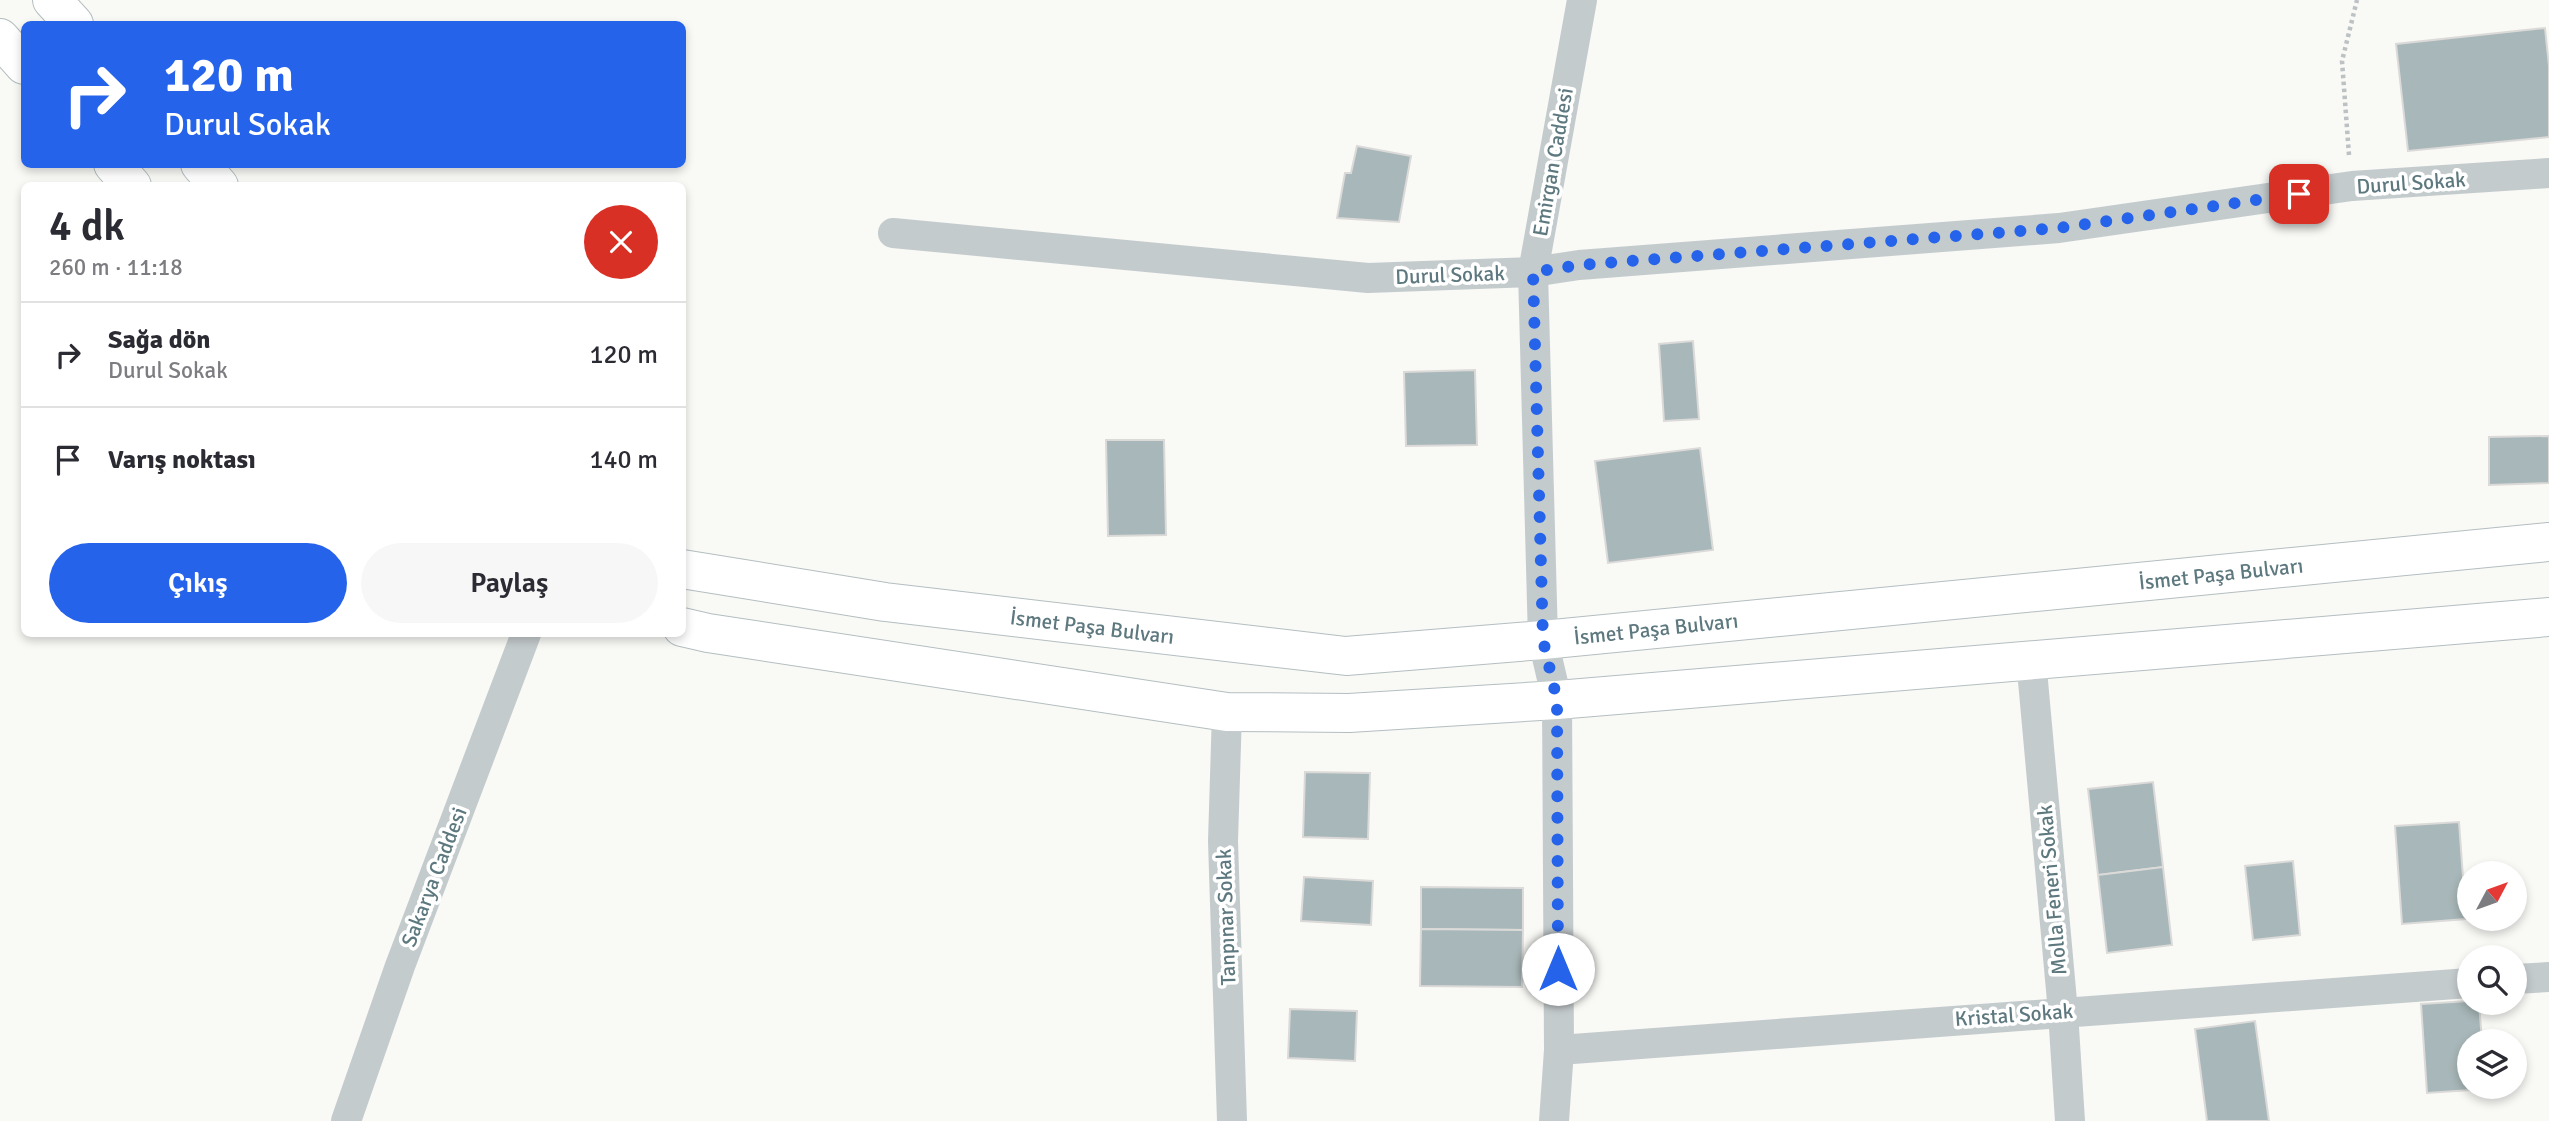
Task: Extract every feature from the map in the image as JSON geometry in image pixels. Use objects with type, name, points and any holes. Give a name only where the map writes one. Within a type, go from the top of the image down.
[{"type":"street","points":[[52,0],[72,21]]},
{"type":"street","name":"Emirgan Caddesi","points":[[1554,1121],[1559,1049],[1557,700],[1543,640],[1533,272],[1582,0]]},
{"type":"street","points":[[0,38],[21,62]]},
{"type":"street","points":[[116,168],[129,182]]},
{"type":"street","points":[[203,168],[216,182]]},
{"type":"street","name":"Durul Sokak","points":[[893,233],[1368,278],[1533,272],[1579,265],[2059,228],[2352,186],[2549,173]]},
{"type":"street","name":"İsmet Paşa Bulvarı","points":[[686,570],[885,602],[1346,656],[1543,640],[2549,542]]},
{"type":"street","points":[[686,628],[1227,712],[1349,713],[1557,700],[2549,617]]},
{"type":"street","name":"Sakarya Caddesi","points":[[346,1121],[400,966],[525,637]]},
{"type":"street","name":"Molla Feneri Sokak","points":[[2031,659],[2063,1012],[2070,1121]]},
{"type":"street","name":"Tanpınar Sokak","points":[[1227,712],[1223,841],[1232,1121]]},
{"type":"street","points":[[2527,978],[2549,977]]},
{"type":"street","name":"Kristal Sokak","points":[[1559,1049],[2457,984]]},
{"type":"path","points":[[2352,186],[2342,61],[2357,0]]},
{"type":"building","points":[[2545,28],[2549,66],[2549,137],[2408,151],[2396,44]]},
{"type":"building","points":[[1357,146],[1411,156],[1399,222],[1337,218],[1345,173],[1351,173]]},
{"type":"building","points":[[1693,341],[1699,419],[1664,421],[1659,344]]},
{"type":"building","points":[[1475,370],[1477,445],[1406,446],[1404,372]]},
{"type":"building","points":[[2549,436],[2549,483],[2489,485],[2489,437]]},
{"type":"building","points":[[1106,440],[1164,440],[1166,535],[1108,536]]},
{"type":"building","points":[[1700,448],[1713,550],[1608,563],[1595,461]]},
{"type":"building","points":[[1305,772],[1370,773],[1368,839],[1303,837]]},
{"type":"building","points":[[2153,782],[2163,867],[2098,875],[2088,789]]},
{"type":"building","points":[[2459,822],[2462,861],[2457,861],[2457,920],[2402,924],[2395,826]]},
{"type":"building","points":[[2293,861],[2300,935],[2253,940],[2245,866]]},
{"type":"building","points":[[2163,867],[2172,945],[2107,953],[2098,875]]},
{"type":"building","points":[[1304,877],[1373,881],[1371,925],[1301,921]]},
{"type":"building","points":[[1421,887],[1523,888],[1523,930],[1421,929]]},
{"type":"building","points":[[1421,929],[1523,930],[1522,987],[1420,986]]},
{"type":"building","points":[[2457,1002],[2457,1015],[2480,1015],[2481,1029],[2457,1029],[2457,1091],[2427,1093],[2421,1004]]},
{"type":"building","points":[[1290,1009],[1357,1011],[1355,1061],[1288,1058]]},
{"type":"building","points":[[2255,1021],[2269,1121],[2207,1121],[2195,1029]]},
{"type":"route","points":[[1558,969],[1557,700],[1543,640],[1533,272],[1579,265],[2059,228],[2299,194]]}]
